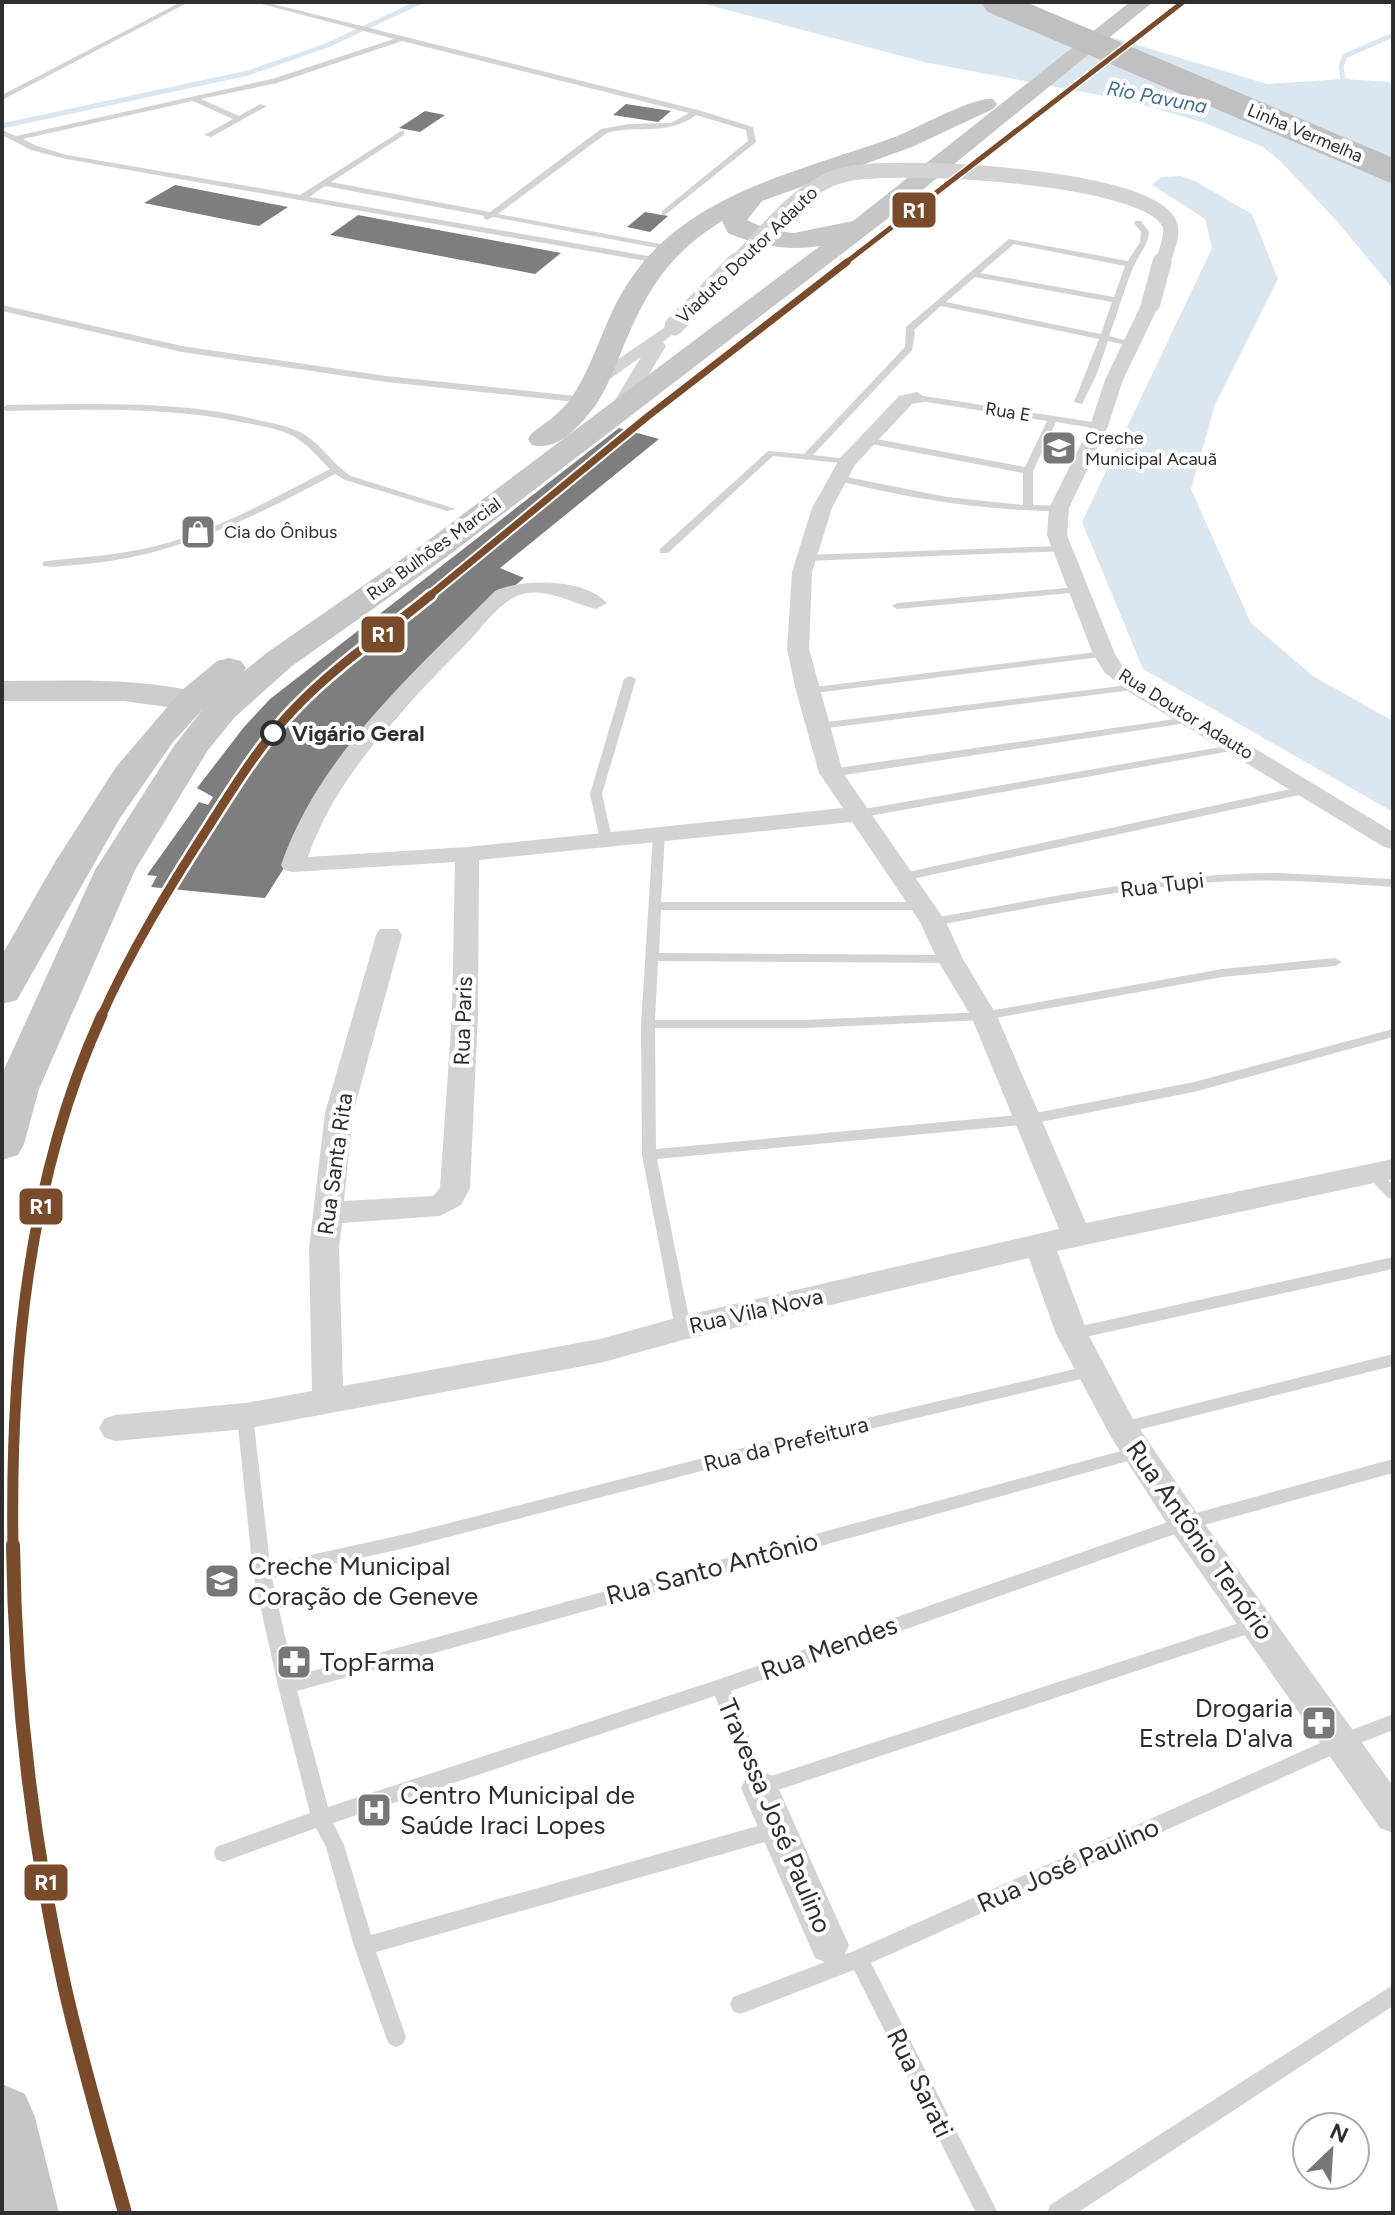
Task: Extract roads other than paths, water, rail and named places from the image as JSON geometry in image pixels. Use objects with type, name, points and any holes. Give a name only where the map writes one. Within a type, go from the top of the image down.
[{"type":"highway","name":"Linha Vermelha","points":[[995,2],[1393,171]]},
{"type":"highway","name":"Linha Vermelha","points":[[1042,2],[1393,151]]},
{"type":"main road","points":[[1109,15],[1143,2]]},
{"type":"main road","name":"Rua Bulhões Marcial","points":[[598,399],[645,276],[663,254],[697,224],[753,196],[941,129],[986,104],[1009,84],[1109,15]]},
{"type":"main road","name":"Rua Bulhões Marcial","points":[[2,1144],[17,1089],[115,870],[208,725],[257,676],[437,549],[496,489],[598,399],[777,291],[1036,90],[1109,15]]},
{"type":"main road","points":[[753,196],[734,220],[737,228],[771,239],[812,240],[832,236],[873,218]]},
{"type":"main road","points":[[663,254],[718,252],[761,258],[781,269],[783,276],[777,291]]},
{"type":"main road","name":"Rua Bulhões Marcial","points":[[2,991],[128,780],[174,716],[263,643],[359,578],[451,509],[496,489]]},
{"type":"main road","points":[[2,2117],[25,2213]]},
{"type":"street","name":"Viaduto Doutor Adauto","points":[[598,399],[806,193],[831,179],[879,169],[1076,183],[1128,195],[1150,205],[1162,213],[1171,232],[1151,303]]},
{"type":"street","name":"Rua Doutor Adauto","points":[[1151,303],[1131,343],[1099,426],[1059,508],[1057,535],[1104,654],[1113,668],[1137,687],[1393,842]]},
{"type":"street","name":"Viaduto Doutor Adauto","points":[[598,399],[668,331]]},
{"type":"street","points":[[917,398],[906,400],[866,440],[842,470],[822,508],[805,558],[798,644],[807,691],[831,773],[927,914],[984,1016],[1077,1236]]},
{"type":"street","points":[[596,603],[534,585],[516,587],[502,595],[420,679],[352,760],[311,818],[297,843],[293,865],[467,854],[858,814]]},
{"type":"street","points":[[2,691],[123,691],[190,700]]},
{"type":"street","name":"Rua Paris","points":[[328,1213],[440,1206],[451,1198],[455,1188],[465,1014],[467,854]]},
{"type":"street","name":"Rua Santa Rita","points":[[328,1399],[324,1248],[339,1113],[389,935]]},
{"type":"street","name":"Rua Vila Nova","points":[[115,1428],[245,1416],[600,1351],[683,1328],[1077,1236],[1387,1179]]},
{"type":"street","name":"Rua Antônio Tenório","points":[[1040,1246],[1072,1334],[1130,1440],[1185,1523],[1393,1816]]},
{"type":"street","name":"Travessa José Paulino","points":[[760,1788],[844,1952]]},
{"type":"lane","points":[[2,98],[186,2]]},
{"type":"lane","points":[[257,2],[695,112],[750,129],[752,142],[665,213]]},
{"type":"lane","points":[[7,136],[274,81],[401,39]]},
{"type":"lane","points":[[196,99],[238,118]]},
{"type":"lane","points":[[208,135],[263,106]]},
{"type":"lane","points":[[474,227],[604,131],[624,126],[676,125],[695,112]]},
{"type":"lane","points":[[300,199],[401,133]]},
{"type":"lane","points":[[7,136],[66,157],[300,199],[663,254]]},
{"type":"lane","points":[[323,183],[491,215],[663,254]]},
{"type":"lane","points":[[1079,402],[1119,301],[1130,264],[1144,242],[1145,232],[1138,223]]},
{"type":"lane","points":[[806,457],[909,348],[909,329],[1012,241],[1130,264]]},
{"type":"lane","points":[[971,274],[1119,301]]},
{"type":"lane","points":[[940,303],[1131,343]]},
{"type":"lane","points":[[2,308],[182,349],[386,379],[598,399]]},
{"type":"lane","name":"Rua E","points":[[917,398],[1099,426]]},
{"type":"lane","points":[[6,408],[169,407],[217,413],[298,435],[313,446],[334,471],[451,509]]},
{"type":"lane","points":[[1028,509],[1028,471],[1053,419]]},
{"type":"lane","points":[[866,440],[1028,471]]},
{"type":"lane","points":[[664,551],[768,455],[777,452],[806,457],[931,498],[1028,509],[1059,508]]},
{"type":"lane","points":[[47,564],[134,554],[185,541],[236,521],[334,471]]},
{"type":"lane","points":[[805,558],[1062,549]]},
{"type":"lane","points":[[897,606],[1078,590]]},
{"type":"lane","points":[[807,691],[1104,654]]},
{"type":"lane","points":[[606,839],[596,794],[630,679]]},
{"type":"lane","points":[[819,726],[1137,687]]},
{"type":"lane","points":[[831,773],[1189,720]]},
{"type":"lane","points":[[858,814],[1238,747]]},
{"type":"lane","points":[[903,877],[1309,789]]},
{"type":"lane","points":[[659,835],[648,1024],[649,1155],[683,1328]]},
{"type":"lane","name":"Rua Tupi","points":[[654,906],[927,914],[1212,879],[1304,877],[1393,883]]},
{"type":"lane","points":[[651,957],[950,959]]},
{"type":"lane","points":[[648,1024],[804,1024],[984,1016],[1222,973],[1335,962]]},
{"type":"lane","points":[[649,1155],[1030,1119],[1194,1087],[1393,1033]]},
{"type":"lane","points":[[1072,1334],[1393,1263]]},
{"type":"lane","name":"Rua Santo Antônio","points":[[287,1686],[1393,1360]]},
{"type":"lane","name":"Rua da Prefeitura","points":[[262,1573],[786,1443],[1092,1371]]},
{"type":"lane","points":[[245,1416],[262,1573],[287,1686],[321,1818],[335,1845],[364,1946],[396,2037]]},
{"type":"lane","name":"Rua Mendes","points":[[223,1853],[720,1687],[1185,1523],[1393,1466]]},
{"type":"lane","points":[[760,1788],[1258,1624]]},
{"type":"lane","name":"Travessa José Paulino","points":[[720,1687],[760,1788]]},
{"type":"lane","name":"Rua José Paulino","points":[[740,2004],[844,1952],[1393,1722]]},
{"type":"lane","points":[[364,1946],[779,1829]]},
{"type":"lane","name":"Rua Sarati","points":[[844,1952],[984,2210]]},
{"type":"lane","points":[[1058,2213],[1393,1995]]},
{"type":"water","name":"Rio Pavuna","points":[[697,2],[994,2],[1267,84],[1343,79],[1393,82],[1393,289],[1335,219],[1280,161],[1263,147],[1205,123],[1126,100],[928,63]]},
{"type":"water","points":[[1181,176],[1252,214],[1278,279],[1215,405],[1191,489],[1251,623],[1313,676],[1393,721],[1393,812],[1143,669],[1082,522],[1212,248],[1205,219],[1152,185],[1161,177]]},
{"type":"waterway","points":[[2,126],[248,73],[328,45],[420,2]]},
{"type":"waterway","points":[[1352,84],[1343,79],[1341,66],[1345,56],[1393,35]]},
{"type":"place","name":"Creche Municipal Acauã","points":[[1059,448]]},
{"type":"place","name":"Cia do Ônibus","points":[[198,532]]},
{"type":"place","name":"Vigário Geral","points":[[273,733]]},
{"type":"place","name":"Creche Municipal Coração de Geneve","points":[[222,1581]]},
{"type":"place","name":"TopFarma","points":[[294,1662]]},
{"type":"place","name":"Drogaria Estrela D'alva","points":[[1319,1723]]},
{"type":"place","name":"Centro Municipal de Saúde Iraci Lopes","points":[[374,1810]]}]
